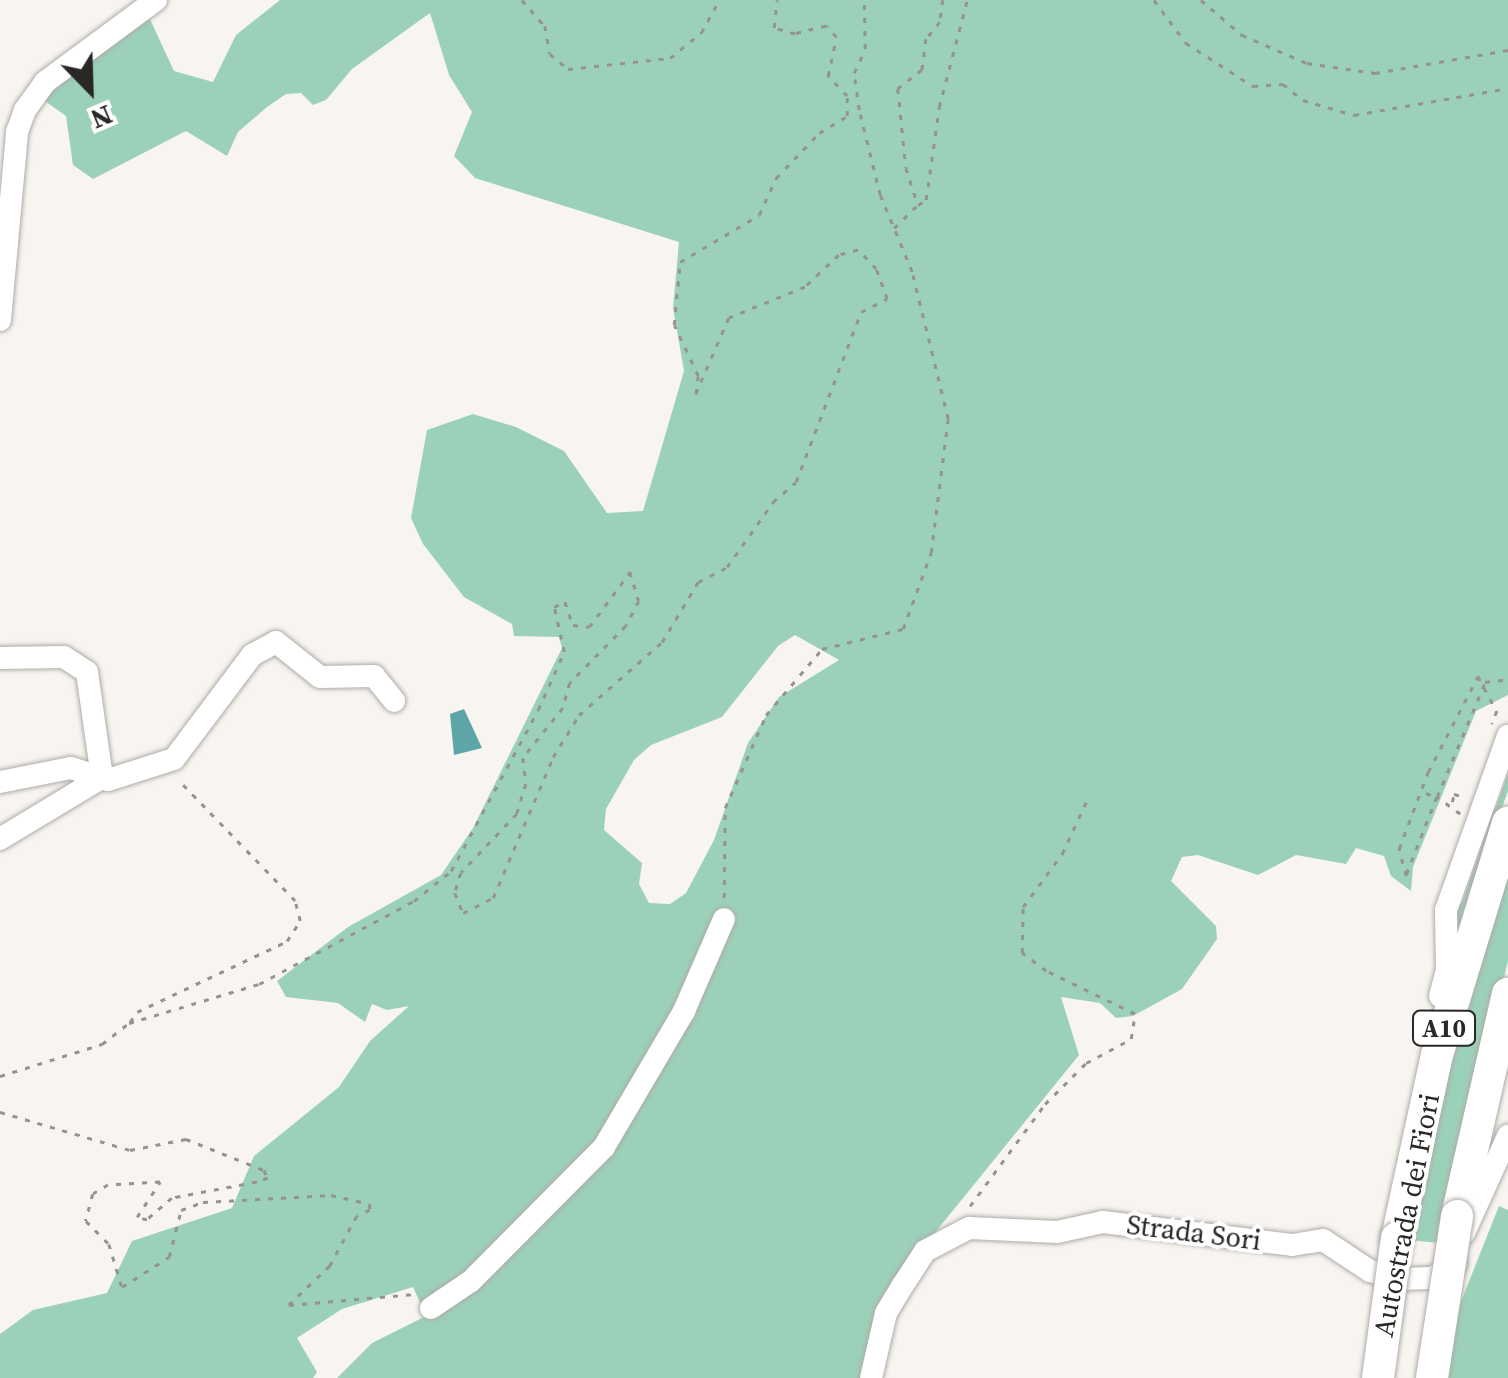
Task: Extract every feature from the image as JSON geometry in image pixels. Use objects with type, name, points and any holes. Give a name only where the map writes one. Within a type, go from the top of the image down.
[{"type":"highway","name":"Autostrada dei Fiori","points":[[1378,1378],[1397,1238],[1437,1054],[1508,823]]},
{"type":"highway","name":"Autostrada dei Fiori","points":[[1432,1378],[1457,1216],[1508,994]]},
{"type":"street","points":[[0,320],[17,132],[24,110],[45,82],[156,0]]},
{"type":"street","points":[[0,839],[96,781],[166,762],[183,753],[252,655],[268,644],[286,647],[320,677],[374,676],[394,700]]},
{"type":"street","points":[[0,658],[64,657],[87,672],[99,737],[96,781]]},
{"type":"street","points":[[1437,1054],[1446,910],[1499,732]]},
{"type":"street","points":[[0,782],[72,768],[96,781]]},
{"type":"street","points":[[431,1308],[452,1293],[604,1147],[684,1011],[724,919]]},
{"type":"street","name":"Strada Sori","points":[[968,1228],[1057,1232],[1103,1222],[1292,1244],[1323,1240],[1370,1271],[1415,1280],[1450,1272],[1460,1258],[1508,1136]]},
{"type":"street","points":[[1486,1186],[1508,1159]]},
{"type":"street","points":[[871,1378],[886,1313],[903,1284],[925,1252],[968,1228]]},
{"type":"path","points":[[522,0],[544,26],[550,54],[568,69],[670,58],[701,34],[719,0]]},
{"type":"path","points":[[129,1023],[259,984],[414,902],[451,870],[564,652],[554,606],[565,602],[572,626],[588,627],[630,572],[640,601],[626,626],[570,684],[563,708],[523,758],[526,784],[517,814],[461,873],[456,893],[463,913],[493,898],[553,758],[580,716],[662,642],[698,582],[727,567],[772,502],[796,482],[861,312],[887,299],[876,269],[858,250],[839,255],[805,287],[729,318],[696,394],[698,376],[674,325],[680,262],[759,215],[776,178],[819,134],[847,116],[847,96],[828,76],[836,37],[826,26],[796,34],[774,28],[777,0]]},
{"type":"path","points":[[724,919],[725,808],[766,716],[822,649],[903,629],[931,554],[948,419],[912,272],[892,229],[854,72],[865,49],[864,0]]},
{"type":"path","points":[[918,205],[906,168],[898,89],[922,70],[926,39],[940,22],[943,0]]},
{"type":"path","points":[[892,229],[926,200],[939,107],[966,0]]},
{"type":"path","points":[[1154,0],[1186,43],[1253,86],[1284,84],[1303,100],[1354,114],[1508,88]]},
{"type":"path","points":[[1200,0],[1242,36],[1307,62],[1375,73],[1508,50]]},
{"type":"path","points":[[1485,682],[1406,876],[1399,850],[1428,772],[1478,676],[1485,682],[1497,711],[1499,732]]},
{"type":"path","points":[[1485,682],[1508,679]]},
{"type":"path","points":[[0,1076],[102,1044],[137,1012],[287,941],[299,908],[186,792],[166,762]]},
{"type":"path","points":[[1454,831],[1460,814],[1449,810],[1454,794],[1465,798],[1472,780]]},
{"type":"path","points":[[1426,793],[1452,802]]},
{"type":"path","points":[[968,1228],[970,1204],[1045,1104],[1086,1063],[1131,1039],[1136,1014],[1046,971],[1022,952],[1024,907],[1062,854],[1086,802]]},
{"type":"path","points":[[0,1112],[130,1150],[186,1139],[264,1170],[268,1178],[257,1182],[172,1198],[148,1220],[137,1218],[160,1182],[108,1185],[93,1194],[86,1221],[109,1244],[122,1287],[169,1257],[181,1210],[202,1202],[330,1195],[370,1204],[370,1210],[358,1216],[330,1266],[289,1305],[396,1298],[435,1287],[452,1293]]},
{"type":"green space","points":[[280,0],[1508,0],[1508,695],[1476,711],[1413,867],[1411,891],[1391,876],[1384,856],[1356,848],[1346,864],[1296,855],[1258,875],[1198,855],[1182,857],[1171,881],[1216,926],[1217,939],[1182,989],[1133,1016],[1116,1018],[1100,1003],[1061,997],[1079,1055],[891,1287],[862,1378],[337,1378],[372,1343],[426,1316],[413,1287],[342,1309],[297,1338],[317,1372],[313,1378],[0,1378],[0,1334],[33,1310],[107,1293],[132,1241],[232,1208],[254,1156],[339,1087],[370,1041],[409,1006],[387,1010],[372,1004],[365,1022],[338,1003],[286,997],[277,981],[348,927],[441,875],[473,828],[562,648],[559,637],[514,636],[512,624],[464,597],[423,544],[411,518],[427,430],[473,414],[516,427],[564,451],[607,513],[643,511],[684,371],[673,308],[679,242],[475,178],[454,156],[472,112],[449,75],[430,13],[352,69],[326,100],[313,105],[301,93],[286,94],[267,107],[238,132],[227,156],[186,131],[93,179],[73,165],[66,116],[42,99],[149,17],[174,71],[213,82],[236,35]],"holes":[[[795,635],[839,660],[779,697],[748,743],[714,840],[686,893],[670,904],[649,903],[639,884],[642,863],[604,830],[606,809],[634,760],[651,745],[722,717],[778,646]]]},
{"type":"green space","points":[[1508,774],[1508,791],[1457,933],[1455,902],[1462,903]]},
{"type":"green space","points":[[1508,858],[1508,961],[1440,1243],[1408,1240],[1426,1143]]},
{"type":"green space","points":[[1499,1206],[1508,1210],[1508,1378],[1448,1378],[1458,1309]]},
{"type":"water","points":[[464,709],[482,748],[454,755],[450,714]]}]
